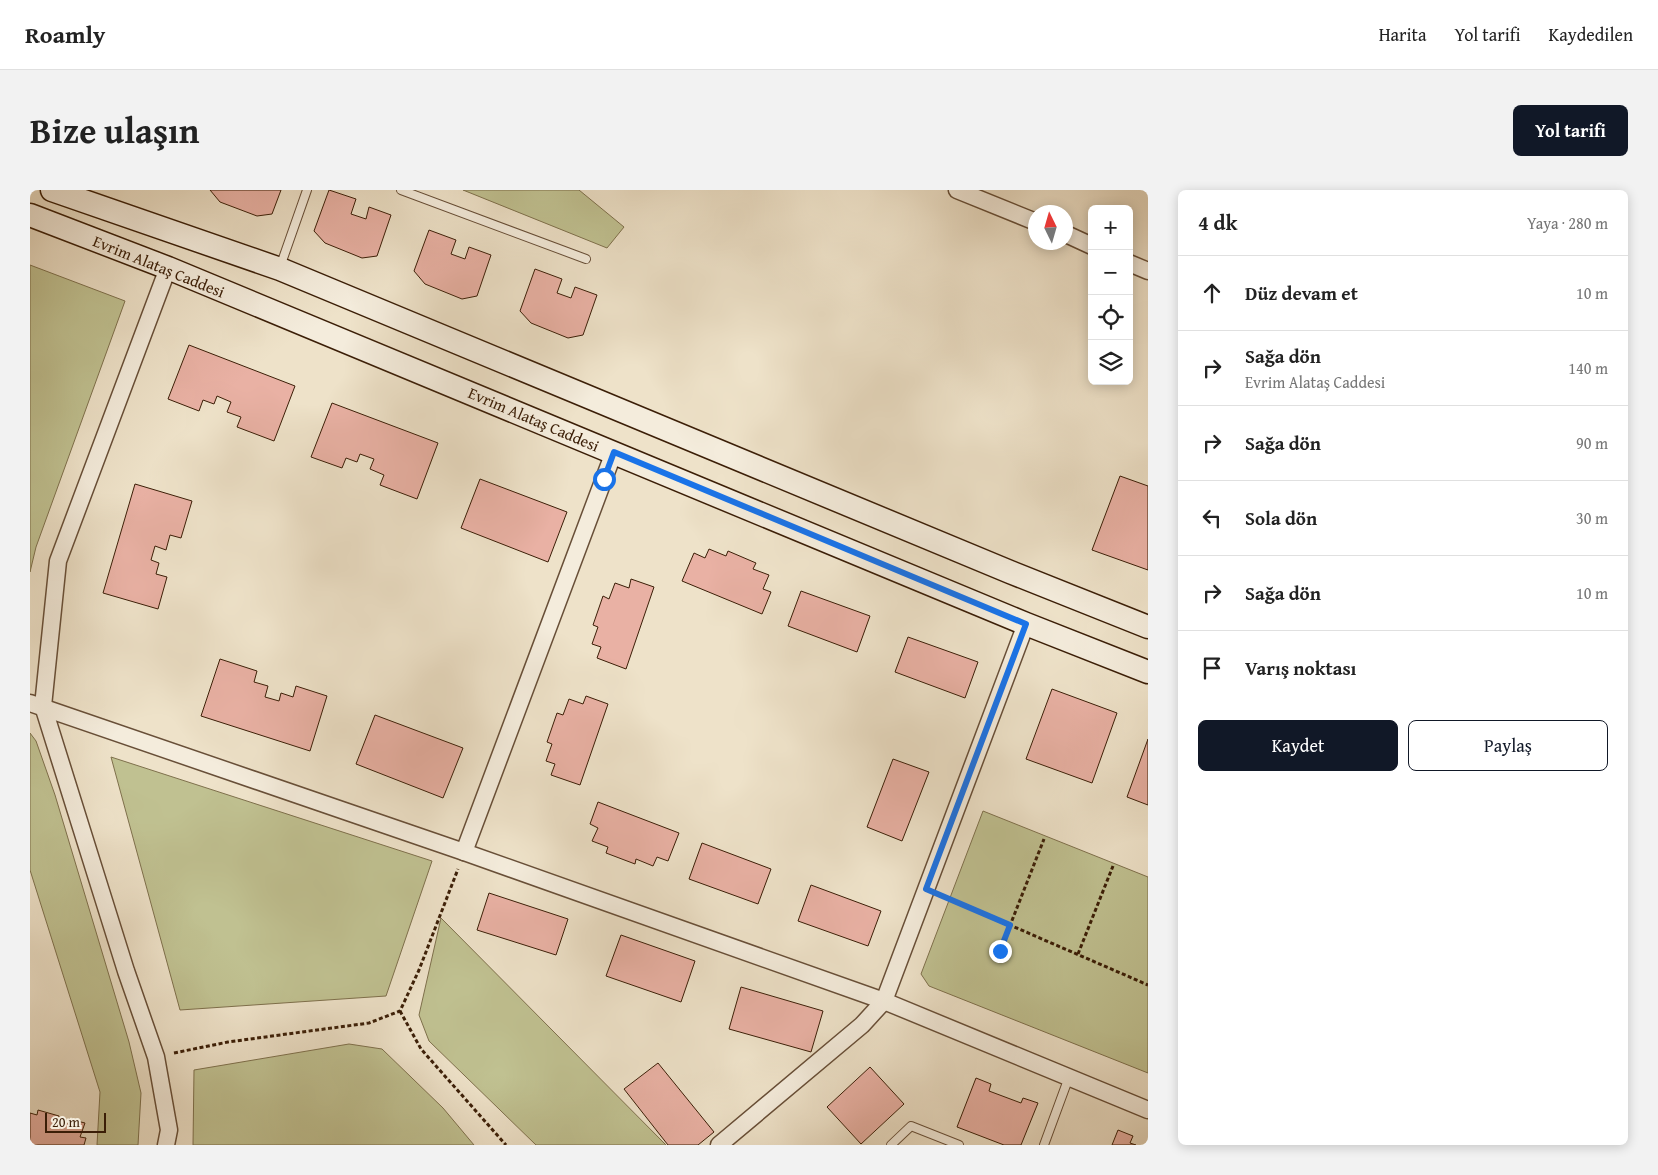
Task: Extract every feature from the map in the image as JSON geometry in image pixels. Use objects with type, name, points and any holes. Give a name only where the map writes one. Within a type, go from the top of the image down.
[{"type":"main road","points":[[52,190],[280,269],[992,565],[1148,627]]},
{"type":"main road","name":"Evrim Alataş Caddesi","points":[[30,215],[168,268],[1026,624],[1148,672]]},
{"type":"street","points":[[957,190],[1028,219]]},
{"type":"street","points":[[1073,237],[1088,244]]},
{"type":"street","points":[[1133,265],[1148,271]]},
{"type":"street","points":[[166,1145],[169,1130],[156,1057],[36,704],[58,561],[168,268]]},
{"type":"street","points":[[464,852],[614,452]]},
{"type":"street","points":[[719,1145],[862,1024],[884,1001],[1026,624]]},
{"type":"street","points":[[36,704],[464,852],[884,1001],[1148,1110]]},
{"type":"lane","points":[[280,269],[307,190]]},
{"type":"lane","points":[[402,190],[586,259]]},
{"type":"lane","points":[[1044,1145],[1069,1077]]},
{"type":"lane","points":[[891,1145],[911,1126],[959,1145]]},
{"type":"path","points":[[1000,951],[1044,839]]},
{"type":"path","points":[[156,1057],[228,1042],[369,1023],[400,1011],[419,970],[464,852]]},
{"type":"path","points":[[1078,954],[1113,866]]},
{"type":"path","points":[[926,889],[1148,984]]},
{"type":"path","points":[[400,1011],[421,1049],[506,1145]]},
{"type":"green space","points":[[463,190],[579,190],[624,227],[607,248]]},
{"type":"green space","points":[[30,265],[125,301],[36,547],[30,572]]},
{"type":"green space","points":[[30,733],[36,741],[55,795],[129,1042],[141,1093],[138,1145],[97,1145],[100,1092],[30,870]]},
{"type":"green space","points":[[111,757],[432,861],[386,996],[180,1010]]},
{"type":"green space","points":[[983,811],[1148,877],[1148,1073],[929,986],[921,974]]},
{"type":"green space","points":[[441,918],[666,1145],[536,1145],[429,1041],[419,1015]]},
{"type":"green space","points":[[349,1044],[382,1049],[443,1108],[474,1145],[193,1145],[194,1070]]},
{"type":"building","points":[[210,190],[281,190],[272,214],[257,216],[220,202]]},
{"type":"building","points":[[329,190],[356,199],[351,214],[366,219],[369,207],[391,215],[377,256],[362,258],[325,243],[314,231]]},
{"type":"building","points":[[429,230],[456,240],[451,254],[465,259],[469,247],[491,255],[477,296],[462,299],[425,284],[414,271]]},
{"type":"building","points":[[535,269],[562,279],[557,293],[571,298],[575,287],[597,295],[583,335],[568,338],[531,323],[520,311]]},
{"type":"building","points":[[189,345],[295,386],[274,441],[237,427],[241,417],[227,412],[231,402],[217,396],[214,404],[203,400],[199,411],[168,399]]},
{"type":"building","points":[[332,403],[438,443],[417,499],[380,485],[384,475],[370,469],[374,459],[360,454],[357,462],[346,458],[342,468],[311,457]]},
{"type":"building","points":[[1120,476],[1148,486],[1148,570],[1092,550]]},
{"type":"building","points":[[480,479],[567,512],[548,562],[461,528]]},
{"type":"building","points":[[135,484],[192,501],[181,538],[170,535],[166,550],[155,546],[151,560],[159,563],[156,574],[167,577],[158,609],[103,593]]},
{"type":"building","points":[[709,549],[726,556],[728,551],[756,563],[753,569],[769,575],[763,589],[771,592],[762,614],[682,581],[694,553],[705,558]]},
{"type":"building","points":[[631,579],[654,587],[626,669],[597,658],[601,647],[592,644],[598,627],[593,625],[603,596],[609,599],[615,583],[629,588]]},
{"type":"building","points":[[801,591],[870,616],[857,652],[788,626]]},
{"type":"building","points":[[908,637],[978,662],[965,698],[895,672]]},
{"type":"building","points":[[220,659],[257,671],[254,682],[268,686],[265,697],[279,701],[281,693],[293,697],[296,686],[327,696],[310,751],[201,716]]},
{"type":"building","points":[[1052,689],[1117,713],[1092,783],[1026,759]]},
{"type":"building","points":[[586,696],[608,704],[580,785],[551,775],[555,764],[546,761],[552,744],[547,742],[557,713],[563,715],[569,699],[583,704]]},
{"type":"building","points":[[375,715],[463,748],[443,798],[356,764]]},
{"type":"building","points":[[1148,739],[1148,805],[1127,797]]},
{"type":"building","points":[[893,759],[929,772],[902,841],[867,827]]},
{"type":"building","points":[[598,802],[679,833],[668,861],[657,857],[653,866],[636,859],[635,864],[606,853],[608,847],[592,841],[598,828],[590,824]]},
{"type":"building","points":[[702,843],[771,869],[758,904],[689,879]]},
{"type":"building","points":[[811,885],[881,911],[868,946],[798,921]]},
{"type":"building","points":[[489,893],[568,919],[556,955],[477,930]]},
{"type":"building","points":[[621,935],[695,961],[681,1002],[606,976]]},
{"type":"building","points":[[741,987],[823,1011],[811,1052],[729,1029]]},
{"type":"building","points":[[658,1063],[714,1132],[698,1145],[668,1145],[624,1089]]},
{"type":"building","points":[[870,1067],[904,1104],[861,1144],[827,1107]]},
{"type":"building","points":[[976,1078],[991,1084],[989,1091],[1021,1103],[1023,1098],[1038,1103],[1021,1145],[1004,1145],[957,1127]]},
{"type":"building","points":[[38,1110],[59,1116],[58,1121],[68,1123],[69,1119],[85,1123],[80,1137],[86,1138],[84,1145],[30,1145],[30,1113],[37,1115]]},
{"type":"building","points":[[1118,1130],[1133,1136],[1130,1143],[1136,1145],[1112,1145]]},
{"type":"route","points":[[604,479],[614,452],[1026,624],[926,889],[1010,925],[1000,951]]}]
